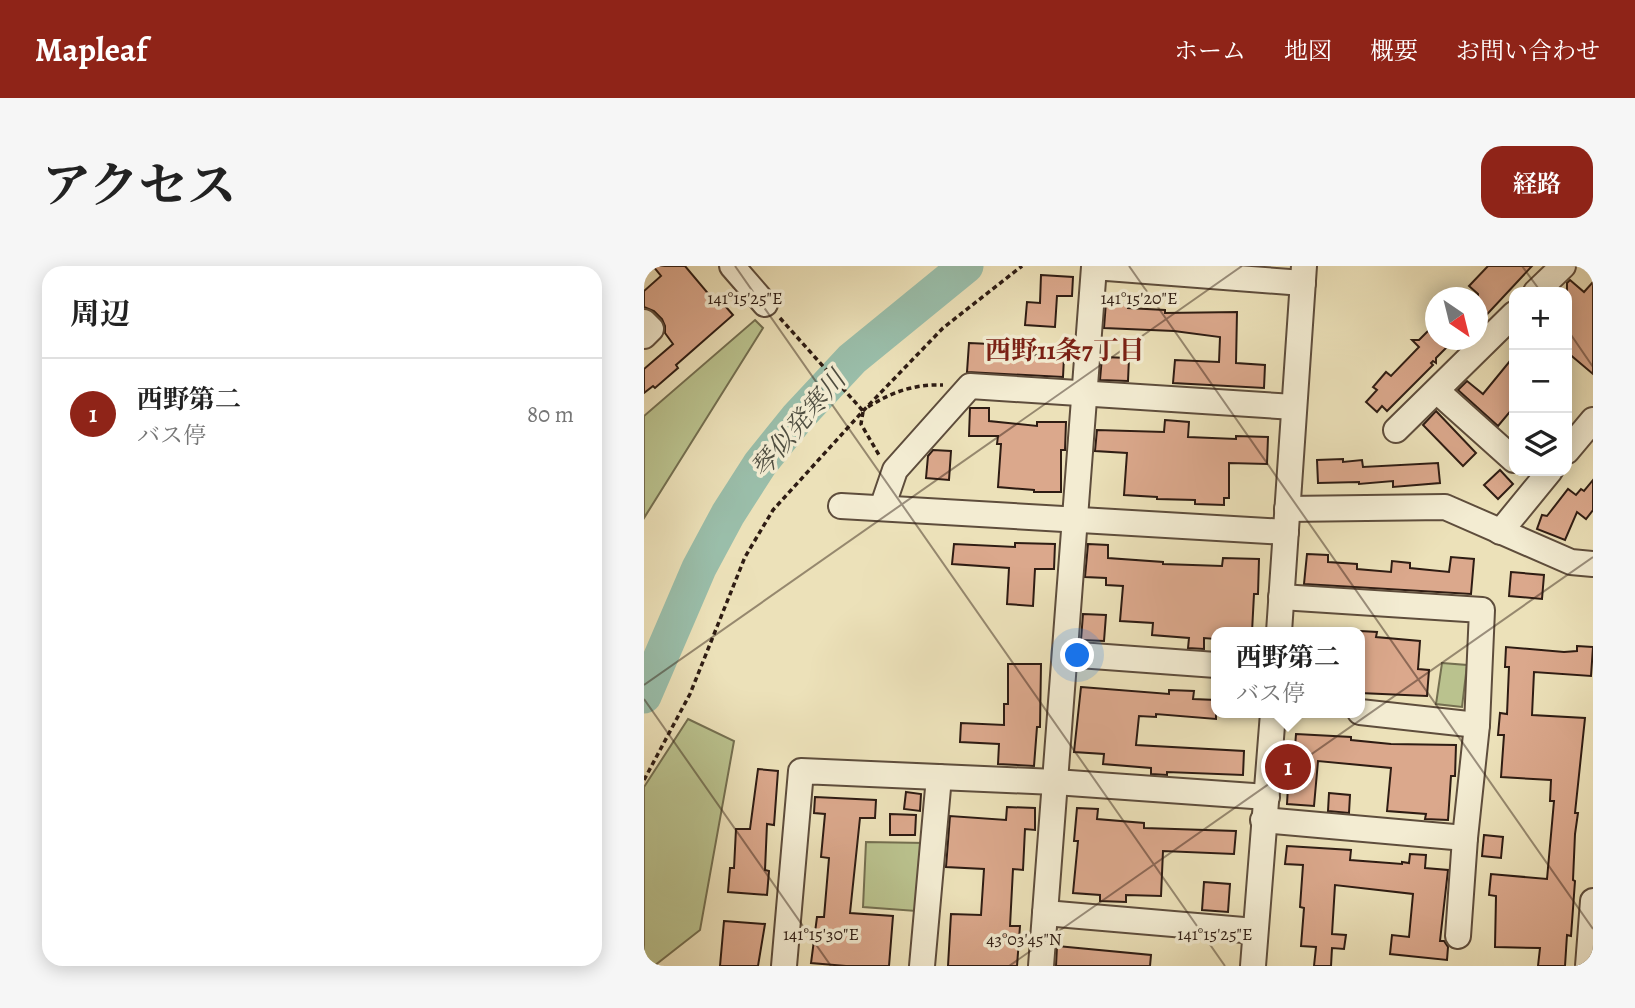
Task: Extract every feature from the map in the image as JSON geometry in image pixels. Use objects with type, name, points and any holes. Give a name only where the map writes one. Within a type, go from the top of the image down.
[{"type":"street","points":[[732,266],[765,304]]},
{"type":"street","points":[[1541,287],[1563,266]]},
{"type":"street","points":[[1041,966],[1094,267],[1303,274],[1279,627]]},
{"type":"street","points":[[1396,430],[1509,319]]},
{"type":"street","points":[[644,322],[651,330],[644,336]]},
{"type":"street","points":[[882,508],[895,470],[970,386],[1294,407]]},
{"type":"street","points":[[1437,391],[1509,456]]},
{"type":"street","points":[[1572,445],[1593,420]]},
{"type":"street","points":[[1500,532],[1538,476]]},
{"type":"street","points":[[841,506],[1076,519],[1286,521],[1445,507],[1571,562],[1593,564]]},
{"type":"street","points":[[1281,597],[1482,610],[1477,725],[1458,936]]},
{"type":"street","points":[[1065,654],[1211,665]]},
{"type":"street","points":[[1365,713],[1477,725]]},
{"type":"street","points":[[1252,966],[1273,718]]},
{"type":"street","points":[[784,966],[801,771],[1055,782],[1465,838]]},
{"type":"street","points":[[922,966],[939,777]]},
{"type":"street","points":[[1590,960],[1593,901]]},
{"type":"street","points":[[1045,913],[1255,931]]},
{"type":"path","points":[[644,780],[690,694],[746,557],[773,510],[943,328],[1022,266]]},
{"type":"path","points":[[788,326],[863,411]]},
{"type":"path","points":[[895,470],[879,456],[870,443],[861,424],[863,411],[890,393],[918,386],[970,386]]},
{"type":"green space","points":[[755,320],[763,328],[644,518],[644,416]]},
{"type":"green space","points":[[1442,663],[1467,665],[1462,707],[1436,704]]},
{"type":"green space","points":[[688,719],[734,741],[700,930],[654,966],[644,966],[644,787]]},
{"type":"green space","points":[[866,842],[925,843],[916,911],[863,907]]},
{"type":"building","points":[[653,266],[685,266],[716,303],[720,300],[733,315],[676,365],[678,368],[655,388],[653,386],[644,393],[644,369],[673,344],[665,333],[662,319],[654,311],[644,307],[644,291],[661,276]]},
{"type":"building","points":[[1488,266],[1532,266],[1512,287],[1509,287],[1509,291],[1488,313],[1488,287],[1469,286]]},
{"type":"building","points":[[1041,275],[1073,277],[1072,296],[1057,296],[1055,327],[1025,325],[1027,302],[1040,303]]},
{"type":"building","points":[[1570,280],[1584,292],[1593,282],[1593,374],[1572,356],[1572,287],[1567,287]]},
{"type":"building","points":[[1106,302],[1128,304],[1128,308],[1165,310],[1165,313],[1237,312],[1236,363],[1265,365],[1264,388],[1173,383],[1175,360],[1219,362],[1220,337],[1174,331],[1104,328]]},
{"type":"building","points":[[1425,334],[1425,350],[1444,350],[1436,358],[1436,363],[1433,361],[1433,365],[1387,411],[1382,406],[1377,412],[1366,402],[1377,390],[1373,387],[1386,372],[1391,376],[1419,347],[1412,340],[1419,340]]},
{"type":"building","points":[[969,343],[1032,346],[1032,355],[1064,357],[1063,377],[967,372]]},
{"type":"building","points":[[1102,357],[1129,358],[1128,381],[1100,380]]},
{"type":"building","points":[[1509,362],[1509,413],[1498,426],[1458,390],[1467,381],[1483,394]]},
{"type":"building","points":[[970,408],[989,408],[989,421],[1037,426],[1037,422],[1066,422],[1065,450],[1061,450],[1061,492],[1034,492],[998,487],[1001,444],[997,444],[998,436],[969,436]]},
{"type":"building","points":[[1436,411],[1476,453],[1463,466],[1423,425]]},
{"type":"building","points":[[1165,420],[1189,422],[1188,437],[1268,437],[1267,464],[1229,463],[1229,498],[1224,498],[1224,505],[1124,495],[1127,453],[1095,451],[1097,430],[1164,432]]},
{"type":"building","points":[[933,450],[951,451],[949,480],[926,478],[928,456]]},
{"type":"building","points":[[1343,459],[1343,462],[1362,460],[1363,467],[1438,463],[1440,483],[1393,487],[1393,481],[1318,483],[1317,460]]},
{"type":"building","points":[[1500,470],[1513,484],[1498,499],[1484,485]]},
{"type":"building","points":[[1593,480],[1593,510],[1586,519],[1577,512],[1565,540],[1537,529],[1542,515],[1547,516],[1568,489],[1576,495],[1581,489],[1584,491]]},
{"type":"building","points":[[1015,543],[1055,544],[1054,569],[1035,569],[1033,606],[1007,604],[1009,568],[952,564],[954,544],[1015,547]]},
{"type":"building","points":[[1088,544],[1108,545],[1108,558],[1163,564],[1222,566],[1223,558],[1259,559],[1258,594],[1254,594],[1252,627],[1211,627],[1211,639],[1204,638],[1204,649],[1188,648],[1189,638],[1152,635],[1153,623],[1120,621],[1123,586],[1106,585],[1106,578],[1085,577]]},
{"type":"building","points":[[1307,554],[1328,555],[1328,562],[1357,564],[1357,569],[1391,572],[1392,561],[1410,563],[1410,568],[1449,572],[1451,557],[1474,559],[1471,594],[1304,584]]},
{"type":"building","points":[[1511,572],[1544,575],[1542,599],[1509,596]]},
{"type":"building","points":[[1083,614],[1106,615],[1104,641],[1081,640]]},
{"type":"building","points":[[1365,631],[1377,632],[1376,637],[1420,641],[1418,669],[1429,670],[1427,696],[1365,693]]},
{"type":"building","points":[[1577,646],[1593,647],[1591,676],[1534,672],[1532,715],[1585,718],[1575,813],[1578,813],[1571,936],[1567,935],[1565,966],[1538,966],[1540,948],[1495,947],[1496,896],[1489,895],[1491,874],[1547,879],[1554,801],[1550,801],[1551,780],[1501,777],[1504,735],[1498,735],[1500,713],[1507,714],[1509,667],[1505,667],[1506,647],[1564,652],[1577,651]]},
{"type":"building","points":[[1008,664],[1041,664],[1040,727],[1037,727],[1034,766],[998,764],[999,744],[960,742],[961,723],[1004,725],[1004,704],[1008,704]]},
{"type":"building","points":[[1081,687],[1169,694],[1169,690],[1194,691],[1193,699],[1211,700],[1211,718],[1216,719],[1156,714],[1156,717],[1139,716],[1136,745],[1244,751],[1243,775],[1167,772],[1167,775],[1151,774],[1151,768],[1103,764],[1104,754],[1074,752]]},
{"type":"building","points":[[1296,734],[1351,737],[1351,740],[1391,744],[1456,745],[1455,776],[1451,776],[1448,820],[1425,819],[1426,814],[1387,811],[1391,768],[1318,761],[1314,806],[1287,804],[1288,786],[1292,787]]},
{"type":"building","points":[[758,769],[778,771],[774,825],[767,824],[767,895],[728,892],[730,868],[734,868],[736,829],[750,829]]},
{"type":"building","points":[[906,792],[921,794],[920,811],[904,809]]},
{"type":"building","points":[[1329,793],[1350,795],[1349,813],[1328,811]]},
{"type":"building","points":[[815,797],[876,800],[875,818],[860,818],[850,913],[893,916],[889,966],[811,963],[817,917],[824,917],[829,858],[821,857],[825,814],[814,813]]},
{"type":"building","points":[[1007,807],[1035,808],[1035,830],[1025,829],[1023,870],[1013,869],[1010,926],[1020,926],[1017,966],[948,966],[951,914],[981,915],[984,869],[946,867],[950,816],[1006,820]]},
{"type":"building","points":[[1077,808],[1098,809],[1097,819],[1144,823],[1144,828],[1236,831],[1234,854],[1163,851],[1161,896],[1126,895],[1126,902],[1100,901],[1100,895],[1073,893],[1078,841],[1074,841]]},
{"type":"building","points":[[890,814],[916,815],[915,835],[890,835]]},
{"type":"building","points":[[1484,835],[1503,837],[1501,858],[1482,856]]},
{"type":"building","points":[[1287,846],[1351,850],[1350,860],[1402,864],[1409,863],[1410,854],[1426,855],[1425,868],[1448,870],[1440,941],[1444,941],[1448,947],[1447,960],[1390,954],[1392,935],[1409,937],[1413,894],[1335,885],[1332,934],[1346,935],[1344,949],[1332,948],[1331,966],[1314,966],[1316,947],[1301,946],[1303,865],[1285,864]]},
{"type":"building","points":[[1204,882],[1230,884],[1228,912],[1202,910]]},
{"type":"building","points":[[724,921],[765,924],[758,966],[720,966]]},
{"type":"building","points":[[1057,946],[1151,955],[1150,966],[1056,966]]},
{"type":"waterway","name":"琴似発寒川","points":[[644,696],[699,568],[728,514],[760,464],[797,418],[852,359],[966,266]]},
{"type":"place","name":"西野第二","points":[[1288,767]]},
{"type":"district","name":"西野11条7丁目","points":[[1065,350]]}]
